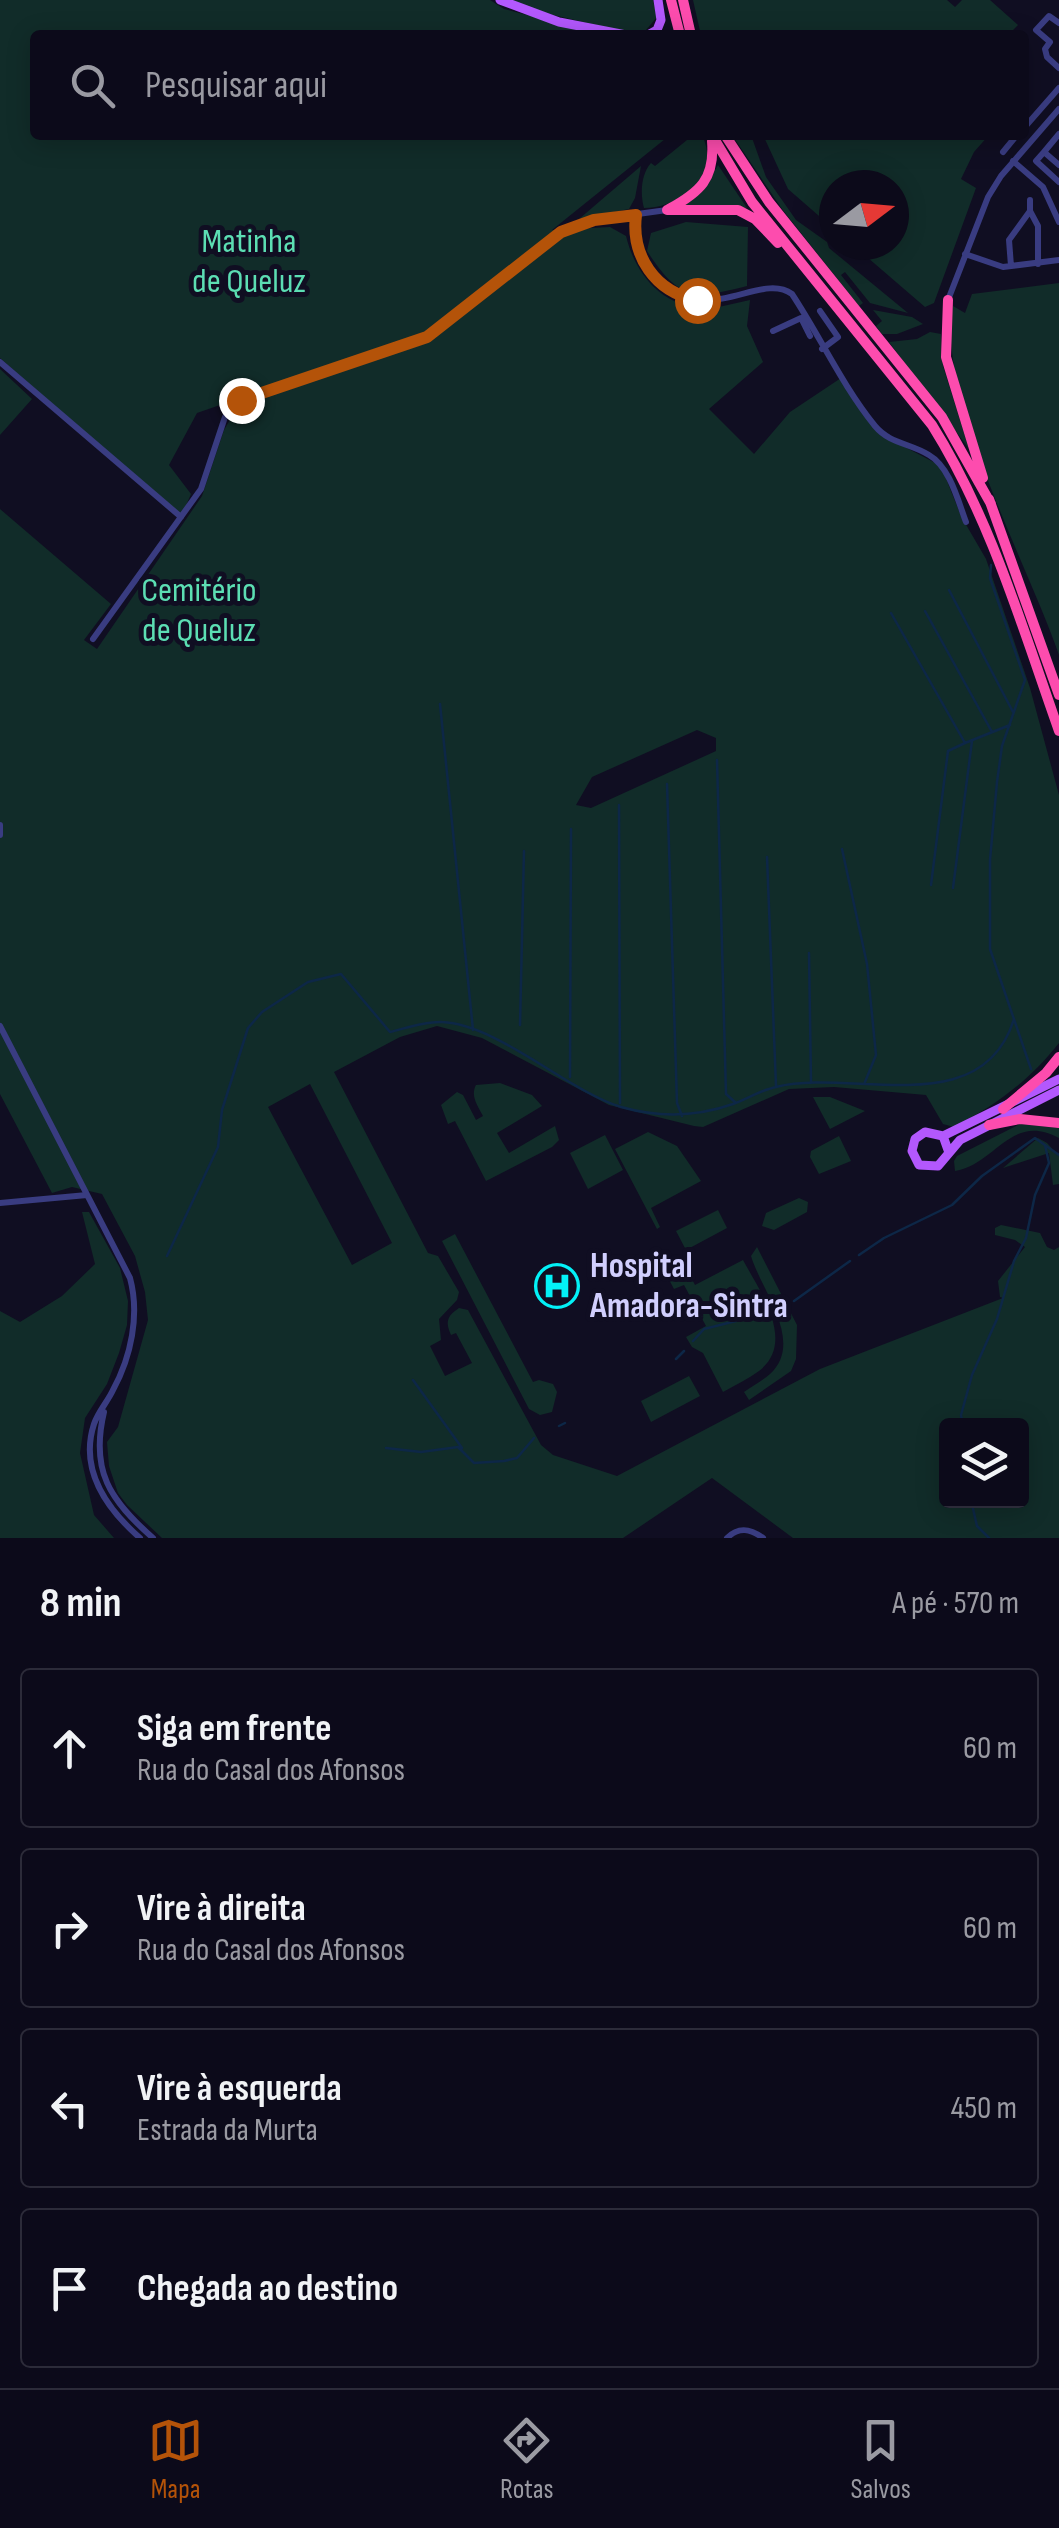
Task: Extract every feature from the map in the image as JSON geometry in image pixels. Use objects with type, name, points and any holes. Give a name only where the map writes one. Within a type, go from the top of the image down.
[{"type":"highway","points":[[670,0],[679,30]]},
{"type":"highway","points":[[682,0],[691,30]]},
{"type":"highway","points":[[667,210],[693,196],[702,186],[713,159],[712,140]]},
{"type":"highway","points":[[715,140],[752,202],[932,425],[954,460],[979,510],[1059,731]]},
{"type":"highway","points":[[729,140],[769,202],[942,417],[990,504]]},
{"type":"highway","points":[[667,210],[744,212],[811,274]]},
{"type":"highway","points":[[948,300],[946,357],[990,504],[1059,694]]},
{"type":"highway","points":[[1003,1109],[1059,1057]]},
{"type":"highway","points":[[989,1125],[1020,1119],[1059,1123]]},
{"type":"main road","points":[[500,0],[560,22],[601,30]]},
{"type":"main road","points":[[658,0],[658,30]]},
{"type":"main road","points":[[943,1136],[1059,1080]]},
{"type":"main road","points":[[948,1150],[1059,1090]]},
{"type":"main road","points":[[934,1132],[943,1136],[948,1150],[946,1159],[938,1166],[924,1167],[914,1158],[912,1145],[920,1135],[934,1132]]},
{"type":"street","points":[[1059,24],[1049,16],[1036,30],[1050,42],[1045,49],[1046,57],[1059,68]]},
{"type":"street","points":[[1029,122],[1059,88]]},
{"type":"street","points":[[948,300],[982,209],[1013,161],[1059,109]]},
{"type":"street","points":[[1059,134],[1036,161],[1059,182]]},
{"type":"street","points":[[1002,152],[1013,140]]},
{"type":"street","points":[[1044,152],[1059,165]]},
{"type":"street","points":[[1013,161],[1043,187],[1059,222]]},
{"type":"street","points":[[1030,200],[1030,211],[1038,226],[1038,264]]},
{"type":"street","points":[[94,639],[201,489],[225,418],[241,400],[427,337],[561,232],[594,220],[667,210]]},
{"type":"street","points":[[1011,266],[1009,240],[1030,211]]},
{"type":"street","points":[[636,215],[637,249],[642,262],[659,282],[688,298],[720,300],[752,291],[787,290],[800,306],[822,349],[884,436],[932,456],[941,466],[966,522]]},
{"type":"street","points":[[966,254],[1003,267],[1059,260]]},
{"type":"street","points":[[820,311],[838,337],[822,349]]},
{"type":"street","points":[[772,331],[801,318],[810,336]]},
{"type":"street","points":[[0,362],[181,517]]},
{"type":"street","points":[[0,1026],[124,1264],[136,1306],[119,1380],[97,1416],[91,1438],[95,1480],[114,1513],[140,1538]]},
{"type":"street","points":[[0,1203],[87,1195]]},
{"type":"street","points":[[105,1406],[99,1438],[103,1475],[120,1507],[152,1538]]},
{"type":"street","points":[[728,1538],[747,1530],[763,1538]]},
{"type":"green space","points":[[0,0],[490,0],[504,9],[585,30],[30,30],[30,140],[664,140],[552,230],[610,227],[626,236],[643,275],[662,294],[687,306],[714,308],[750,300],[747,326],[763,362],[709,409],[754,454],[790,412],[841,378],[884,436],[941,466],[961,516],[986,559],[1030,688],[1059,795],[1059,1043],[1036,1069],[998,1101],[954,1127],[943,1124],[926,1095],[834,1087],[789,1089],[703,1127],[694,1126],[609,1105],[482,1038],[437,1026],[400,1037],[334,1072],[428,1253],[438,1256],[459,1292],[457,1300],[439,1319],[441,1340],[430,1346],[445,1376],[472,1363],[456,1333],[451,1335],[448,1323],[459,1308],[468,1310],[541,1445],[553,1455],[617,1476],[820,1369],[1003,1298],[998,1281],[1025,1247],[995,1235],[995,1228],[1001,1225],[1040,1233],[1047,1247],[1059,1247],[1059,1538],[793,1538],[712,1478],[623,1538],[162,1538],[127,1505],[118,1493],[109,1466],[107,1442],[118,1427],[148,1320],[135,1256],[102,1194],[72,1187],[52,1193],[0,1094],[0,509],[111,604],[84,640],[97,649],[202,496],[224,430],[245,404],[246,396],[197,413],[169,465],[191,494],[181,517],[0,358]],"holes":[[[697,730],[716,738],[716,751],[591,808],[576,805],[592,777]],[[310,1084],[392,1243],[352,1265],[268,1107]]]},
{"type":"green space","points":[[508,0],[653,0],[657,17],[646,30],[619,30]]},
{"type":"green space","points":[[693,0],[947,0],[955,7],[962,0],[990,0],[1018,25],[1013,30],[700,30]]},
{"type":"green space","points":[[687,140],[704,140],[707,164],[695,187],[672,202],[644,208],[642,184],[651,163],[655,166]]},
{"type":"green space","points":[[735,140],[753,140],[766,177],[796,220],[819,236],[819,256]]},
{"type":"green space","points":[[765,140],[985,140],[961,179],[976,188],[934,303],[925,307],[870,260],[909,260],[909,170],[819,170],[819,216],[788,189]]},
{"type":"green space","points":[[718,165],[747,208],[684,205],[703,191]]},
{"type":"green space","points":[[641,166],[629,209],[579,219]]},
{"type":"green space","points":[[686,222],[748,227],[747,286],[700,294],[688,292],[668,279],[647,251],[651,233]]},
{"type":"green space","points":[[822,260],[844,260],[908,313],[870,303],[845,272],[841,275],[863,303],[859,306]]},
{"type":"green space","points":[[1059,283],[1059,655],[971,432],[951,343],[953,306],[965,313],[972,294]]},
{"type":"green space","points":[[873,310],[912,317],[923,324],[897,334],[882,334],[876,326],[882,321]]},
{"type":"green space","points":[[930,332],[941,334],[943,366],[969,449],[889,342],[917,339]]},
{"type":"green space","points":[[0,369],[32,399],[0,435]]},
{"type":"green space","points":[[500,1083],[532,1095],[542,1106],[497,1133],[509,1153],[555,1126],[559,1140],[486,1181],[455,1121],[448,1124],[441,1105],[457,1092],[463,1095],[476,1120],[483,1116],[474,1097],[476,1085]]},
{"type":"green space","points":[[813,1097],[830,1097],[865,1111],[830,1129]]},
{"type":"green space","points":[[1020,1124],[1059,1128],[1059,1138],[1028,1131],[1004,1142],[969,1167],[955,1171],[957,1156]]},
{"type":"green space","points":[[648,1132],[677,1146],[701,1181],[651,1208],[660,1227],[657,1229],[615,1149]]},
{"type":"green space","points":[[605,1135],[623,1170],[588,1189],[570,1153]]},
{"type":"green space","points":[[839,1136],[851,1161],[819,1174],[811,1151]]},
{"type":"green space","points":[[1038,1138],[1059,1156],[1059,1184],[1053,1185],[1049,1153],[1003,1168]]},
{"type":"green space","points":[[799,1198],[808,1202],[807,1212],[774,1230],[762,1226],[766,1213]]},
{"type":"green space","points":[[718,1210],[727,1228],[686,1250],[676,1231]]},
{"type":"green space","points":[[82,1212],[89,1212],[120,1268],[128,1301],[127,1325],[119,1353],[107,1384],[85,1418],[80,1453],[94,1515],[114,1538],[0,1538],[0,1311],[20,1322],[62,1296],[95,1264]]},
{"type":"green space","points":[[455,1234],[533,1382],[553,1384],[557,1392],[552,1412],[540,1415],[529,1409],[442,1241]]},
{"type":"green space","points":[[757,1247],[797,1325],[796,1359],[791,1371],[749,1400],[744,1392],[770,1374],[780,1361],[783,1347],[777,1316],[751,1256]]},
{"type":"green space","points":[[743,1260],[771,1316],[775,1346],[759,1371],[723,1392],[703,1353],[692,1347],[686,1337],[706,1326],[684,1285],[674,1289],[666,1274],[684,1264],[695,1285]]},
{"type":"green space","points":[[689,1376],[700,1396],[651,1422],[641,1401]]},
{"type":"waterway","points":[[991,565],[990,578],[1025,680],[1002,746],[997,782],[990,860],[990,949],[1031,1069]]},
{"type":"waterway","points":[[949,590],[1013,712]]},
{"type":"waterway","points":[[925,611],[992,732]]},
{"type":"waterway","points":[[891,613],[965,743],[1010,725]]},
{"type":"waterway","points":[[440,704],[473,1030]]},
{"type":"waterway","points":[[953,888],[972,741]]},
{"type":"waterway","points":[[931,885],[948,751],[965,743]]},
{"type":"waterway","points":[[717,760],[726,1094],[736,1103]]},
{"type":"waterway","points":[[667,784],[677,1103],[682,1116]]},
{"type":"waterway","points":[[619,805],[620,1103]]},
{"type":"waterway","points":[[570,1077],[571,829]]},
{"type":"waterway","points":[[842,849],[867,964],[876,1055],[865,1082]]},
{"type":"waterway","points":[[520,1025],[524,851]]},
{"type":"waterway","points":[[767,857],[776,1086]]},
{"type":"waterway","points":[[809,953],[811,1081]]},
{"type":"waterway","points":[[167,1256],[218,1147],[222,1110],[248,1028],[262,1012],[308,982],[341,974],[390,1032],[436,1022],[463,1026],[509,1046],[600,1099],[635,1111],[664,1114],[705,1112],[770,1088],[807,1083],[912,1085],[945,1081],[974,1071],[998,1051],[1014,1019]]},
{"type":"waterway","points":[[859,1255],[884,1238],[952,1205],[982,1176],[1035,1138],[1059,1155]]},
{"type":"waterway","points":[[962,1418],[972,1375],[997,1319],[1014,1261],[1026,1238],[1035,1195],[1049,1163],[1045,1145]]},
{"type":"waterway","points":[[794,1301],[850,1261]]},
{"type":"waterway","points":[[693,1341],[704,1329],[772,1312]]},
{"type":"waterway","points":[[676,1359],[684,1351]]},
{"type":"waterway","points":[[413,1380],[462,1448]]},
{"type":"waterway","points":[[559,1426],[565,1423]]},
{"type":"waterway","points":[[386,1448],[421,1452],[458,1447],[474,1463],[504,1461],[517,1458],[534,1438]]},
{"type":"waterway","points":[[973,1508],[977,1526],[989,1538]]},
{"type":"place","name":"Hospital Amadora-Sintra","points":[[557,1286]]},
{"type":"route","points":[[241,400],[427,337],[561,232],[594,220],[636,215],[637,249],[647,269],[659,282],[697,300]]},
{"type":"park label","name":"Matinha de Queluz","points":[[249,261]]},
{"type":"park label","name":"Cemitério de Queluz","points":[[199,610]]}]
